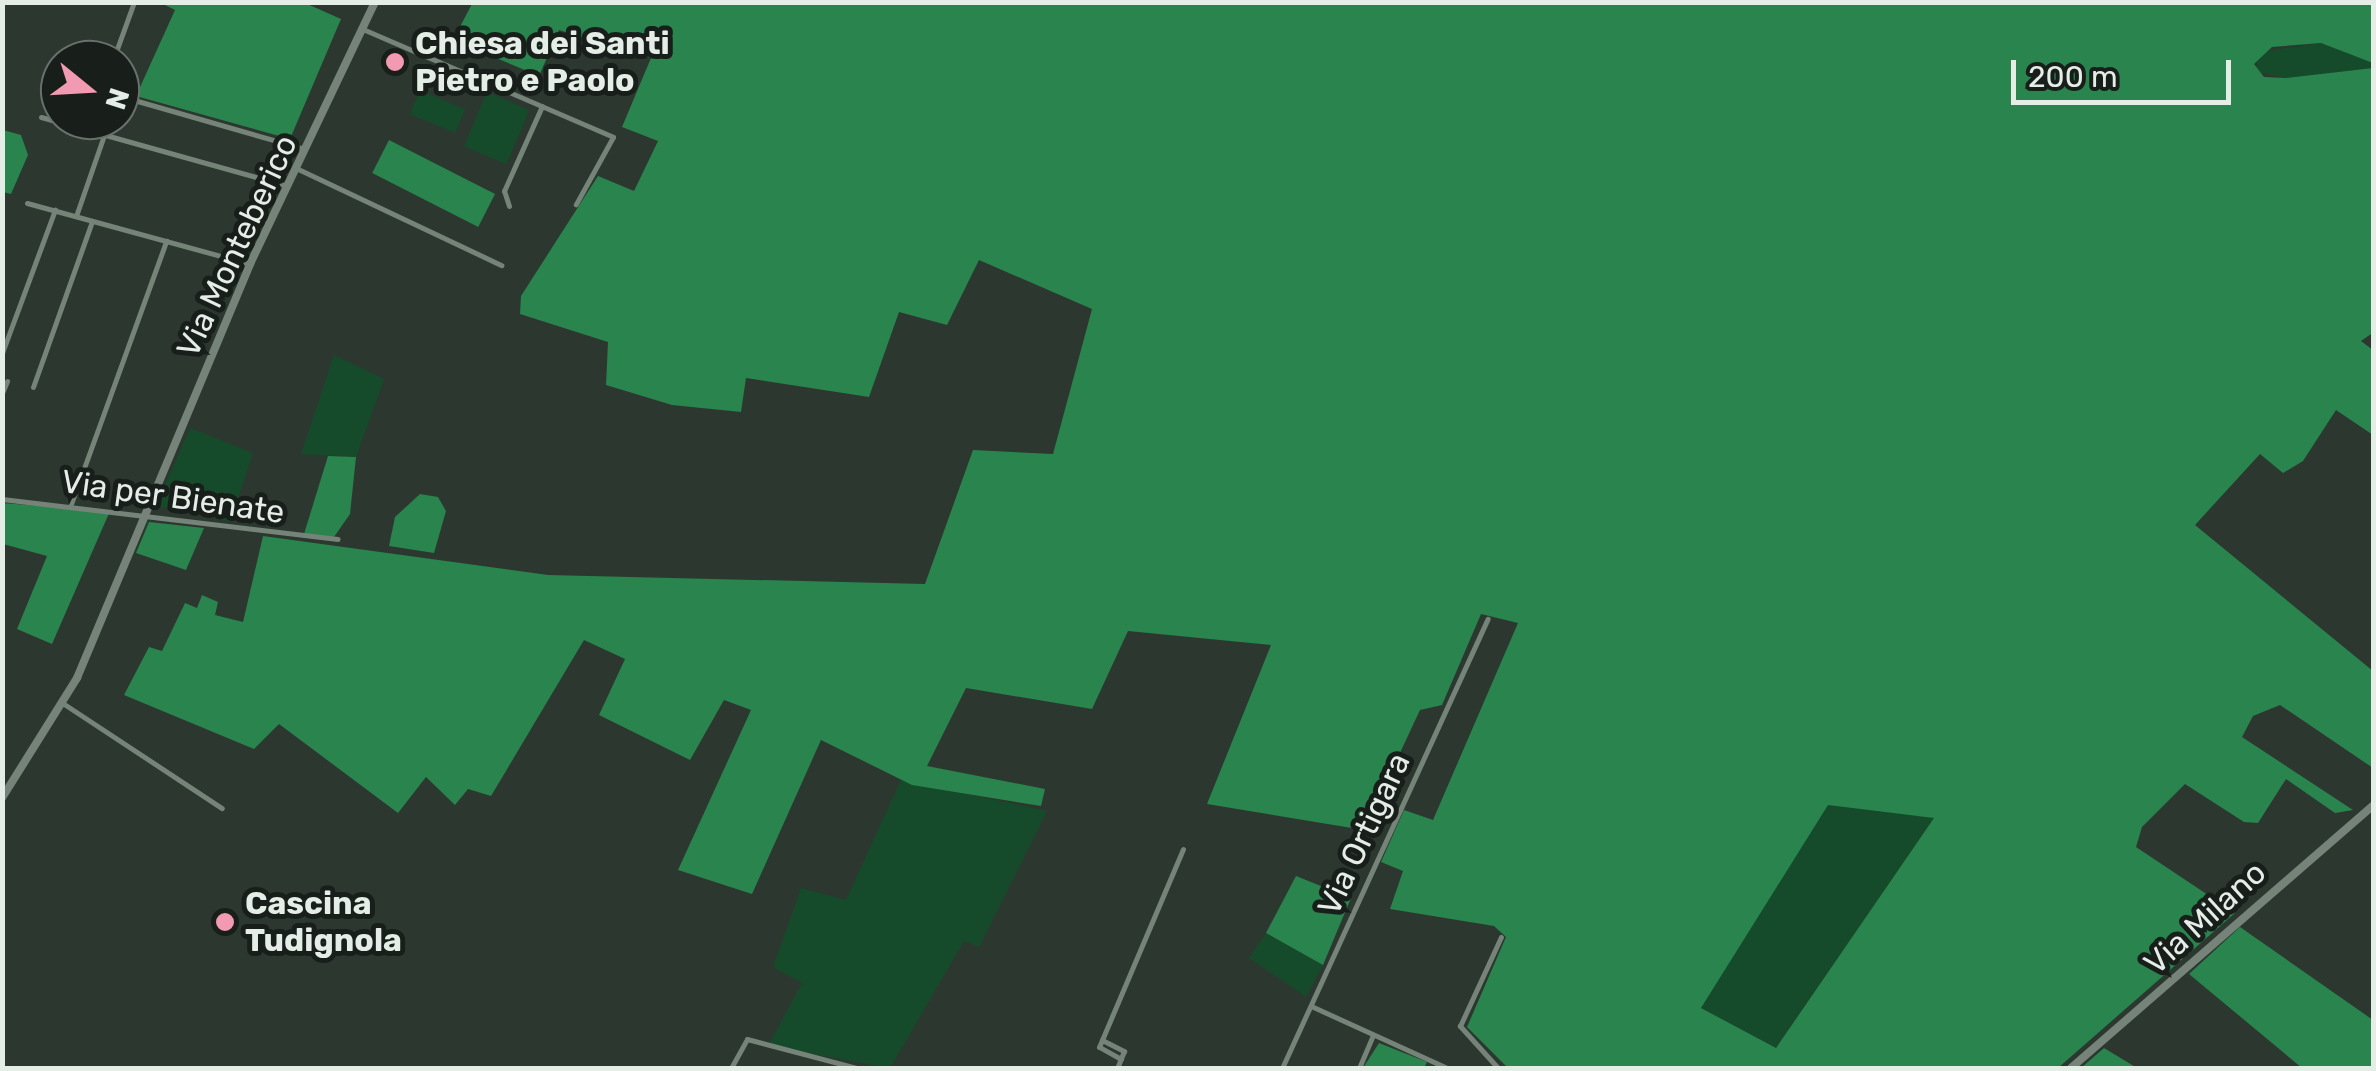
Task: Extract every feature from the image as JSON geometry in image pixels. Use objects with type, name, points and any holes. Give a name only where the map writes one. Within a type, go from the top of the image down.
[{"type":"street","name":"Via Monteberico","points":[[2,798],[64,704],[250,264],[308,150],[375,2]]},
{"type":"street","points":[[121,40],[136,3]]},
{"type":"street","points":[[365,30],[613,137],[576,204]]},
{"type":"street","points":[[140,102],[308,150]]},
{"type":"street","points":[[509,206],[502,197],[542,106]]},
{"type":"street","points":[[76,216],[102,140]]},
{"type":"street","points":[[122,140],[289,186]]},
{"type":"street","points":[[298,169],[501,265]]},
{"type":"street","points":[[27,203],[250,264]]},
{"type":"street","points":[[2,353],[54,210]]},
{"type":"street","points":[[33,387],[92,221]]},
{"type":"street","points":[[72,504],[166,241]]},
{"type":"street","points":[[2,393],[7,381]]},
{"type":"street","name":"Via per Bienate","points":[[2,499],[148,512],[338,540]]},
{"type":"street","name":"Via Ortigara","points":[[1282,1068],[1488,619]]},
{"type":"street","points":[[64,704],[222,808]]},
{"type":"street","name":"Via Milano","points":[[2071,1068],[2374,805]]},
{"type":"street","points":[[1117,1068],[1121,1059],[1102,1040],[1183,849]]},
{"type":"street","points":[[1498,1068],[1460,1026],[1501,937]]},
{"type":"street","points":[[1311,1006],[1448,1068]]},
{"type":"street","points":[[1359,1068],[1374,1034]]},
{"type":"street","points":[[731,1068],[747,1039],[856,1068]]},
{"type":"green space","points":[[473,2],[2373,3],[2373,63],[2321,43],[2272,47],[2254,64],[2264,77],[2286,78],[2373,68],[2374,332],[2361,341],[2373,350],[2373,435],[2336,410],[2303,461],[2283,473],[2260,454],[2195,525],[2373,671],[2373,768],[2280,705],[2253,716],[2242,737],[2353,810],[2335,813],[2286,779],[2258,823],[2244,822],[2185,784],[2142,827],[2136,847],[2235,913],[2058,1068],[1508,1068],[1467,1027],[1506,937],[1494,926],[1390,909],[1403,871],[1381,862],[1404,810],[1433,820],[1518,623],[1481,614],[1442,705],[1420,710],[1364,830],[1207,804],[1271,645],[1128,631],[1092,709],[966,688],[927,766],[1045,789],[1041,806],[912,785],[821,740],[752,894],[678,870],[751,710],[724,700],[690,760],[599,715],[625,659],[584,640],[491,796],[468,789],[455,805],[426,777],[398,813],[279,724],[254,749],[124,695],[149,647],[162,651],[185,603],[197,608],[202,595],[218,602],[215,615],[243,622],[263,536],[548,575],[925,584],[973,450],[1053,454],[1092,309],[979,260],[947,325],[899,312],[869,397],[746,378],[741,412],[672,405],[606,385],[608,342],[520,314],[521,296],[598,176],[634,191],[658,141],[622,127],[651,58],[559,30],[539,76],[453,40]],"holes":[[[1828,805],[1934,818],[1776,1048],[1701,1008]]]},
{"type":"green space","points":[[161,3],[305,3],[341,19],[290,139],[140,97],[140,87],[175,10]]},
{"type":"green space","points":[[2321,43],[2367,54],[2374,68],[2286,78],[2255,72],[2260,52]]},
{"type":"green space","points":[[420,90],[465,109],[455,133],[410,114]]},
{"type":"green space","points":[[487,92],[529,110],[506,164],[464,146]]},
{"type":"green space","points":[[3,130],[21,135],[28,155],[11,194],[3,192]]},
{"type":"green space","points":[[389,140],[495,194],[478,227],[372,173]]},
{"type":"green space","points":[[334,355],[384,379],[356,457],[301,454]]},
{"type":"green space","points":[[190,428],[253,453],[230,522],[156,506]]},
{"type":"green space","points":[[328,456],[356,457],[350,514],[334,537],[304,534]]},
{"type":"green space","points":[[420,494],[438,497],[446,511],[434,553],[389,546],[395,517]]},
{"type":"green space","points":[[2,503],[110,511],[52,644],[17,629],[47,556],[3,544]]},
{"type":"green space","points":[[149,522],[204,528],[186,570],[136,553]]},
{"type":"green space","points":[[901,780],[1047,811],[979,947],[964,941],[890,1068],[768,1046],[802,983],[773,967],[801,888],[846,900]]},
{"type":"green space","points":[[1828,804],[1935,817],[1776,1048],[1701,1008]]},
{"type":"green space","points":[[1296,876],[1351,898],[1323,965],[1266,933]]},
{"type":"green space","points":[[2240,927],[2373,1020],[2373,1068],[2302,1068],[2189,974]]},
{"type":"green space","points":[[1266,933],[1323,965],[1306,997],[1249,958]]},
{"type":"green space","points":[[1379,1043],[1427,1062],[1424,1068],[1363,1068]]},
{"type":"green space","points":[[2104,1048],[2137,1068],[2081,1068]]},
{"type":"place","name":"Chiesa dei Santi Pietro e Paolo","points":[[395,62]]},
{"type":"place","name":"Cascina Tudignola","points":[[225,922]]}]
